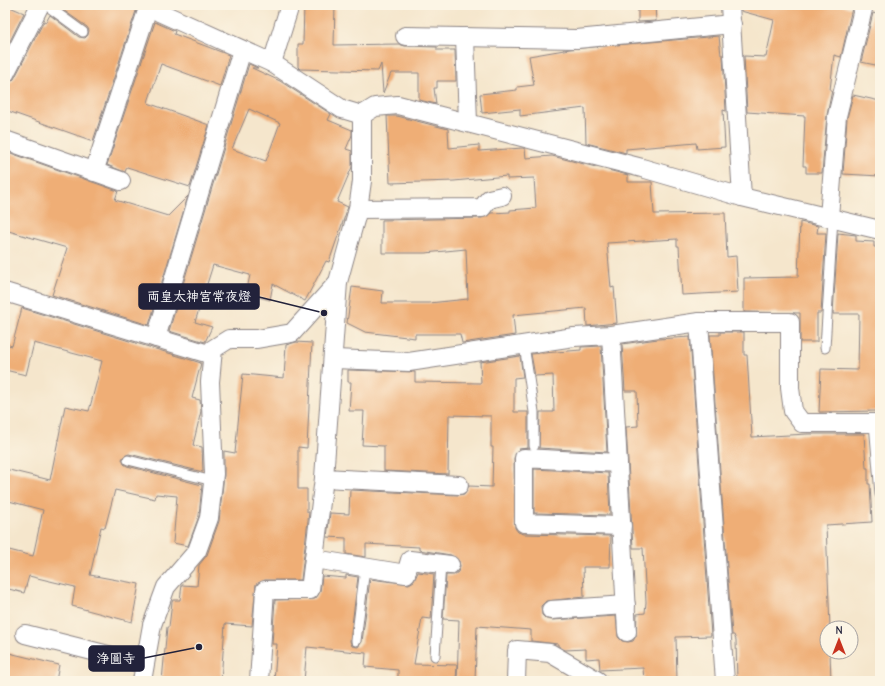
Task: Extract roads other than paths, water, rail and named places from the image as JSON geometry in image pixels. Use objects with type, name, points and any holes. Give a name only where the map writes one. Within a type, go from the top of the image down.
[{"type":"street","points":[[5,74],[40,5]]},
{"type":"street","points":[[94,172],[149,5]]},
{"type":"street","points":[[153,5],[159,12],[272,63],[342,109],[362,115],[375,107],[398,105],[642,168],[742,196],[880,230]]},
{"type":"street","points":[[272,63],[290,5]]},
{"type":"street","points":[[730,5],[742,196]]},
{"type":"street","points":[[831,218],[837,116],[864,5]]},
{"type":"street","points":[[405,36],[577,38],[732,24]]},
{"type":"street","points":[[465,37],[468,123]]},
{"type":"street","points":[[156,338],[242,50]]},
{"type":"street","points":[[258,681],[265,590],[310,590],[324,478],[334,359],[338,282],[358,209],[362,181],[362,115]]},
{"type":"street","points":[[5,140],[121,182]]},
{"type":"street","points":[[358,209],[482,208],[489,200],[502,196]]},
{"type":"street","points":[[25,634],[143,672],[152,625],[166,588],[197,551],[209,518],[213,481],[210,382],[213,349],[228,339],[257,340],[292,333],[338,282]]},
{"type":"street","points":[[5,292],[212,354]]},
{"type":"street","points":[[334,359],[409,362],[574,337],[611,335],[699,322],[790,322],[790,388],[793,411],[802,423],[877,423]]},
{"type":"street","points":[[699,322],[725,681]]},
{"type":"street","points":[[611,335],[627,632]]},
{"type":"street","points":[[618,463],[524,458],[524,523],[622,526]]},
{"type":"street","points":[[324,478],[459,485]]},
{"type":"street","points":[[314,559],[406,574],[410,560],[445,565]]},
{"type":"street","points":[[552,610],[626,605]]},
{"type":"street","points":[[516,681],[517,650],[550,653],[598,681]]},
{"type":"lane","points":[[46,5],[84,32]]},
{"type":"lane","points":[[825,348],[831,218]]},
{"type":"lane","points":[[524,345],[534,412],[534,446]]},
{"type":"lane","points":[[877,423],[880,494]]},
{"type":"lane","points":[[128,460],[213,481]]},
{"type":"lane","points":[[435,656],[445,565]]},
{"type":"lane","points":[[356,641],[364,568]]},
{"type":"place","name":"両皇太神宮常夜燈","points":[[324,313]]},
{"type":"place","name":"浄圓寺","points":[[199,647]]}]
